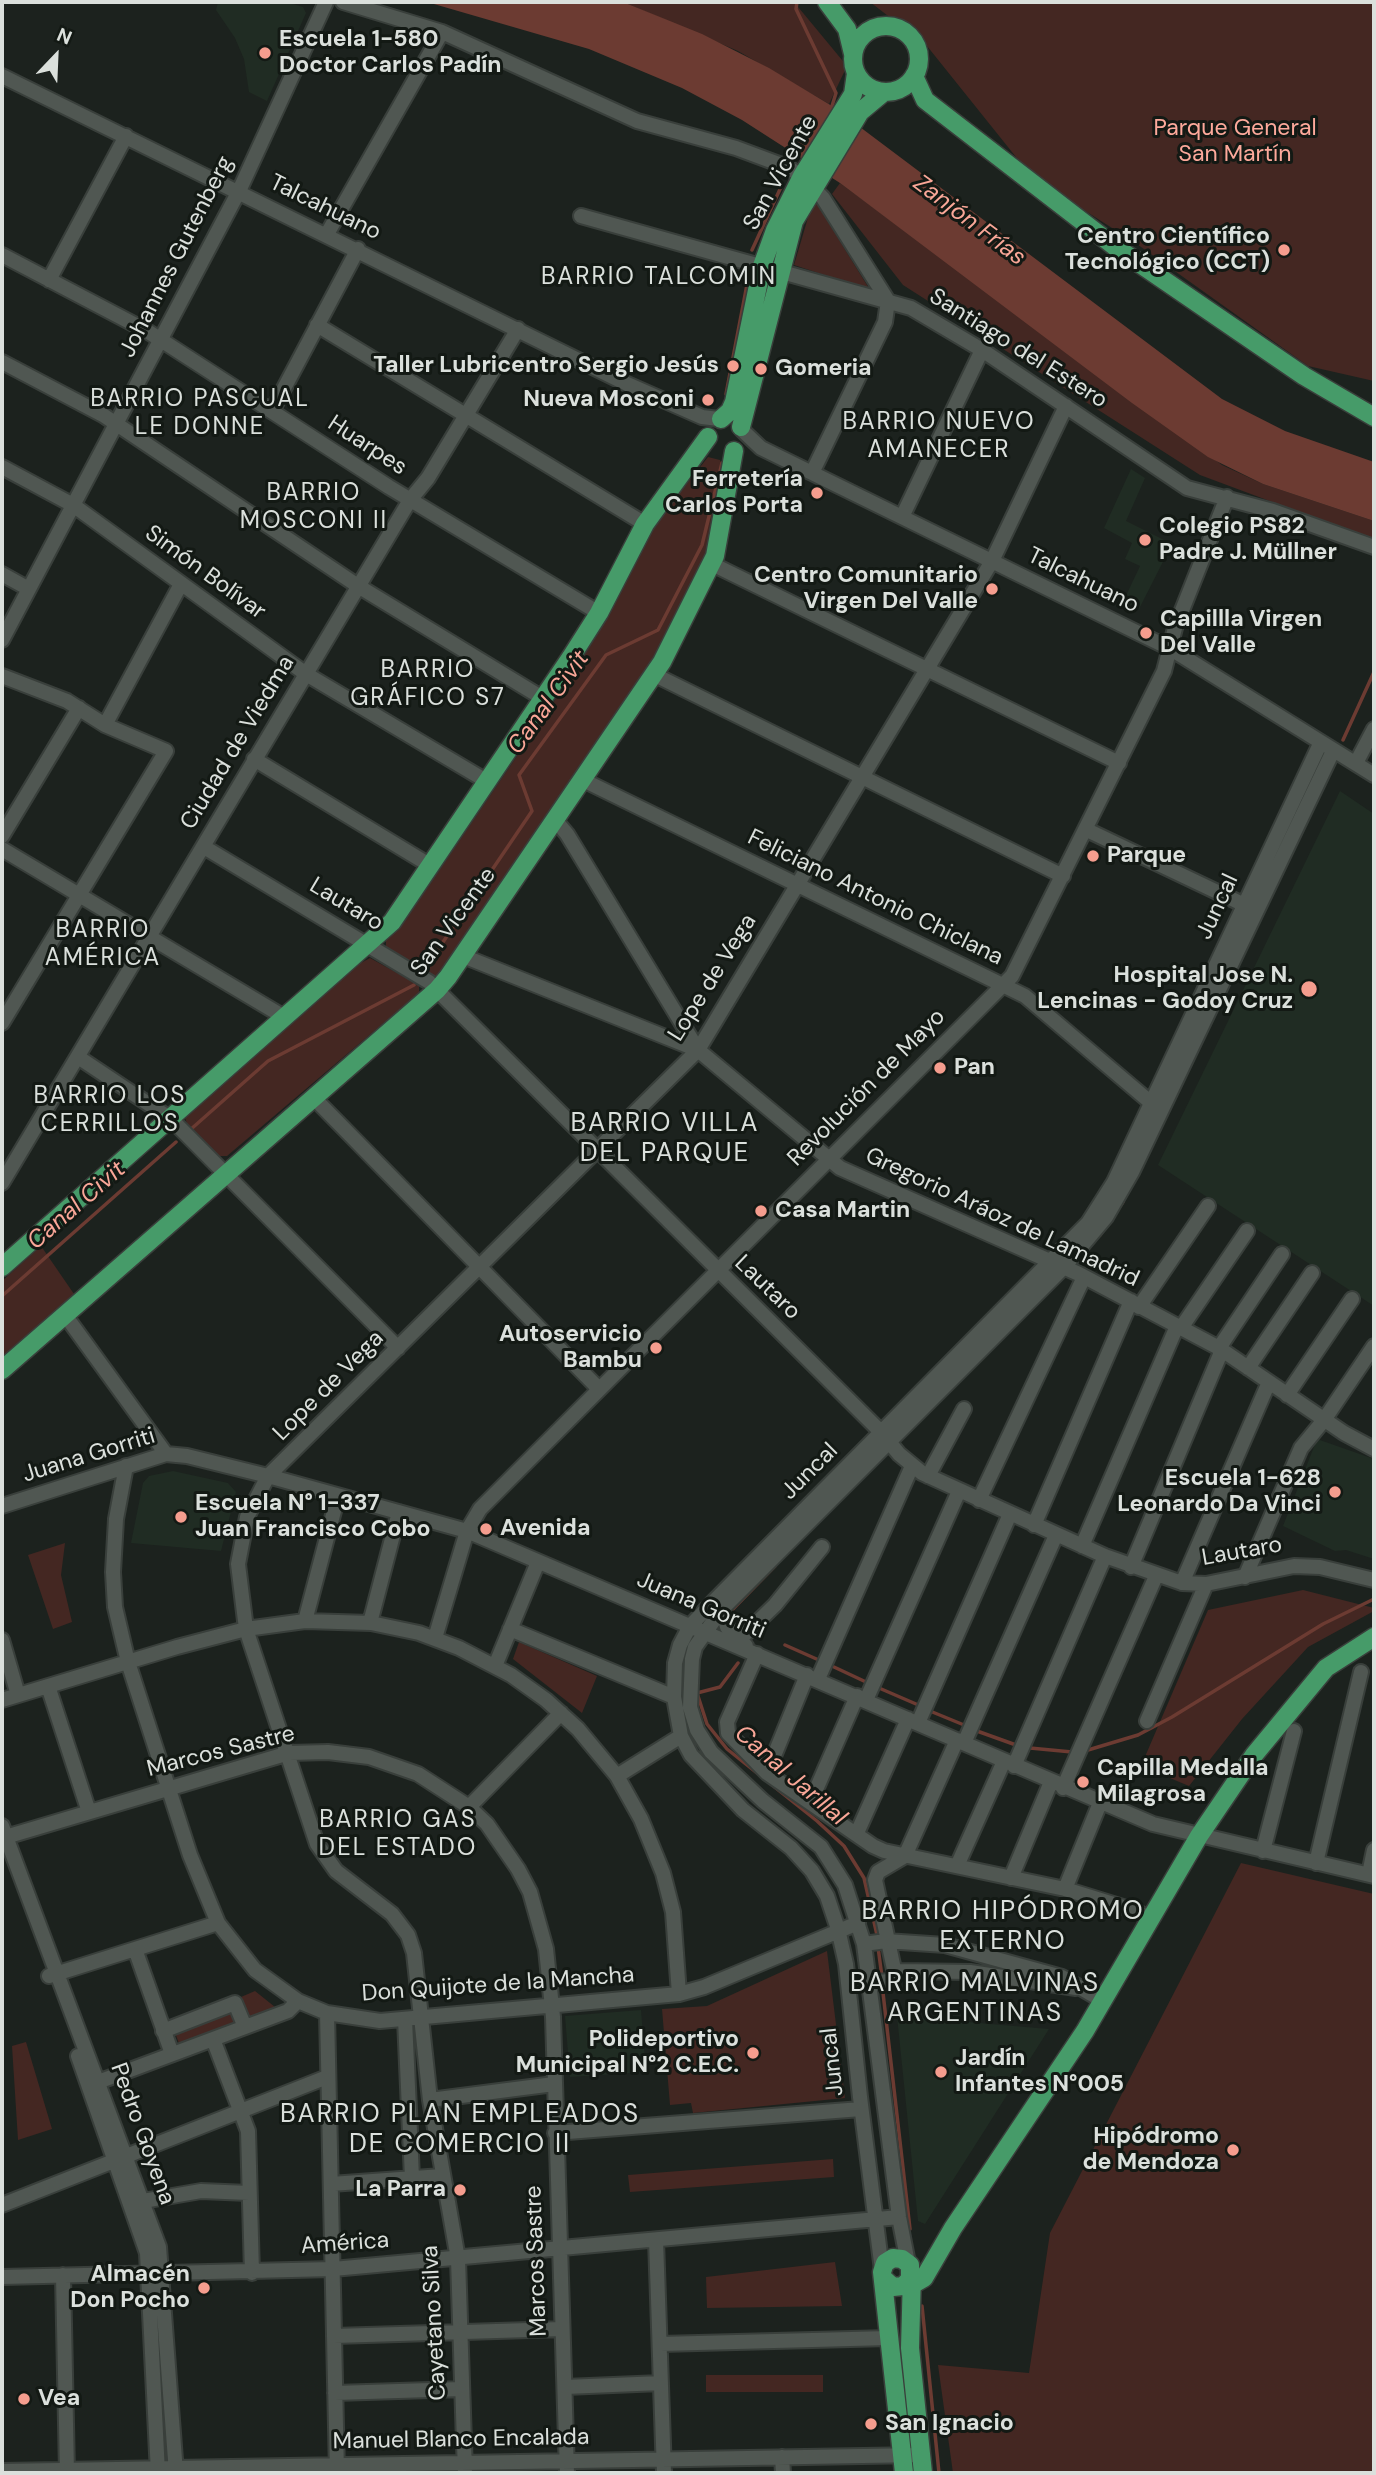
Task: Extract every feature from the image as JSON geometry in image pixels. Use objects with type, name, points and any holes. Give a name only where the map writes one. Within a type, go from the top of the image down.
[{"type":"main road","points":[[829,2],[860,22],[875,28],[895,27],[911,38],[919,57],[914,76],[916,86],[925,100],[1114,246],[1339,397],[1374,417]]},
{"type":"main road","points":[[829,2],[847,29],[856,73],[867,86],[889,92],[950,119]]},
{"type":"main road","points":[[853,54],[860,38],[875,28]]},
{"type":"main road","name":"San Vicente","points":[[2,1267],[368,945],[395,918],[599,613],[645,524],[714,427],[730,411],[771,268],[789,233],[812,174],[848,118],[856,73]]},
{"type":"main road","points":[[889,92],[914,76]]},
{"type":"main road","name":"San Vicente","points":[[848,118],[889,92]]},
{"type":"main road","name":"San Vicente","points":[[741,428],[771,268]]},
{"type":"main road","points":[[1339,397],[1374,410]]},
{"type":"main road","points":[[732,419],[741,428],[742,440],[735,450],[717,451],[714,427],[732,419]]},
{"type":"main road","name":"San Vicente","points":[[2,1370],[437,990],[655,675],[712,564],[735,450]]},
{"type":"main road","points":[[923,2473],[909,2461],[889,2338],[883,2274],[888,2260],[924,2278],[948,2235],[1103,2001],[1199,1836],[1254,1755],[1302,1693],[1341,1656],[1374,1637]]},
{"type":"main road","points":[[883,2274],[894,2287],[924,2251],[948,2235]]},
{"type":"main road","points":[[906,2270],[910,2348],[909,2461]]},
{"type":"street","name":"Johannes Gutenberg","points":[[2,640],[239,191],[326,2]]},
{"type":"street","points":[[344,2],[442,32],[637,121],[812,174],[823,198],[888,301],[885,323],[812,473]]},
{"type":"street","points":[[327,234],[442,32]]},
{"type":"street","name":"Talcahuano","points":[[2,76],[358,249],[714,427]]},
{"type":"street","points":[[49,279],[126,136]]},
{"type":"street","name":"Santiago del Estero","points":[[581,216],[917,311],[982,350],[1188,488],[1227,498],[1374,547]]},
{"type":"street","points":[[272,411],[358,249]]},
{"type":"street","name":"Huarpes","points":[[2,255],[160,340],[410,500],[599,613]]},
{"type":"street","points":[[317,325],[645,524]]},
{"type":"street","name":"Ciudad de Viedma","points":[[2,1183],[358,586],[410,500],[428,478],[518,329]]},
{"type":"street","points":[[902,517],[982,350]]},
{"type":"street","points":[[2,362],[116,423],[358,586],[544,699]]},
{"type":"street","name":"Lope de Vega","points":[[268,1476],[698,1050],[929,671],[992,561],[1066,406]]},
{"type":"street","name":"Talcahuano","points":[[741,428],[761,448],[1171,649],[1374,775]]},
{"type":"street","name":"Talcahuano","points":[[735,450],[761,448]]},
{"type":"street","name":"Simón Bolívar","points":[[2,467],[73,505],[306,674],[488,782]]},
{"type":"street","name":"Revolución de Mayo","points":[[435,1638],[467,1531],[480,1509],[1003,985],[1019,964],[1164,671],[1175,628],[1227,498]]},
{"type":"street","points":[[712,564],[1119,763]]},
{"type":"street","points":[[2,575],[29,589]]},
{"type":"street","points":[[105,725],[181,584]]},
{"type":"street","points":[[655,675],[1063,876]]},
{"type":"street","points":[[2,676],[79,708],[105,725],[166,751],[2,1023]]},
{"type":"street","points":[[2,836],[79,708]]},
{"type":"street","points":[[1356,763],[1374,729]]},
{"type":"street","name":"Juncal","points":[[883,2274],[861,2109],[846,1964],[827,1896],[812,1871],[791,1848],[743,1810],[691,1755],[681,1736],[674,1697],[675,1663],[690,1626],[1058,1264],[1100,1205],[1155,1107],[1327,748]]},
{"type":"street","points":[[254,760],[431,866]]},
{"type":"street","name":"Feliciano Antonio Chiclana","points":[[583,780],[1025,996],[1155,1107]]},
{"type":"street","points":[[556,821],[567,834],[698,1050]]},
{"type":"street","points":[[1087,830],[1251,908]]},
{"type":"street","name":"Lautaro","points":[[204,847],[368,945],[437,990],[912,1466],[959,1491],[1056,1535],[1131,1567],[1182,1583],[1206,1584],[1294,1566],[1320,1567],[1374,1580]]},
{"type":"street","points":[[2,849],[284,1017]]},
{"type":"street","name":"Gregorio Aráoz de Lamadrid","points":[[463,956],[698,1050],[840,1168],[1084,1277],[1220,1349],[1324,1420],[1372,1443]]},
{"type":"street","points":[[78,1057],[171,1119],[398,1348]]},
{"type":"street","points":[[313,1097],[598,1388]]},
{"type":"street","points":[[1034,1525],[1135,1304],[1208,1206]]},
{"type":"street","points":[[1082,1546],[1179,1327],[1247,1231]]},
{"type":"street","points":[[1131,1567],[1220,1349],[1282,1254]]},
{"type":"street","points":[[1248,1368],[1312,1273]]},
{"type":"street","points":[[979,1500],[1084,1277]]},
{"type":"street","points":[[1287,1395],[1352,1299]]},
{"type":"street","points":[[65,1315],[166,1454]]},
{"type":"street","points":[[1245,1577],[1301,1448],[1324,1420],[1374,1346]]},
{"type":"street","points":[[1182,1583],[1269,1382]]},
{"type":"street","points":[[928,1476],[964,1409]]},
{"type":"street","name":"Juncal","points":[[885,1436],[722,1609],[695,1647],[689,1685],[690,1707],[697,1730],[727,1770],[821,1847],[845,1885],[864,1944],[906,2270]]},
{"type":"street","name":"Juana Gorriti","points":[[2,1506],[166,1454],[187,1455],[268,1476],[467,1531],[813,1677],[1057,1785],[1170,1830],[1371,1875]]},
{"type":"street","name":"Don Quijote de la Mancha","points":[[126,1466],[116,1519],[113,1590],[128,1662],[190,1855],[218,1923],[255,1970],[298,2001],[327,2013],[366,2020],[405,2019],[679,1994],[704,1987],[838,1929],[858,1923]]},
{"type":"street","points":[[766,1773],[912,1466]]},
{"type":"street","name":"Cayetano Silva","points":[[268,1476],[255,1498],[241,1538],[238,1564],[246,1629],[317,1844],[325,1860],[349,1884],[391,1914],[408,1935],[418,1972],[430,2100],[458,2259],[465,2468]]},
{"type":"street","points":[[811,1801],[959,1491]]},
{"type":"street","points":[[305,1621],[338,1496]]},
{"type":"street","points":[[370,1623],[399,1512]]},
{"type":"street","points":[[857,1833],[1010,1514]]},
{"type":"street","points":[[895,1974],[886,1941],[876,1881],[878,1872],[905,1856],[1056,1535]]},
{"type":"street","points":[[739,1640],[775,1605],[822,1547]]},
{"type":"street","points":[[957,1866],[1009,1763],[1105,1556]]},
{"type":"street","points":[[495,1666],[538,1562]]},
{"type":"street","points":[[1011,1878],[1156,1576]]},
{"type":"street","points":[[1147,1721],[1206,1584]]},
{"type":"street","points":[[722,1609],[727,1628],[754,1653],[725,1728],[766,1773],[884,1851],[1065,1889],[1136,1911],[1150,1919]]},
{"type":"street","points":[[2,1700],[246,1629],[305,1621],[370,1623],[435,1638],[495,1666],[528,1687],[561,1713],[617,1776],[641,1819],[663,1873],[673,1912],[679,1994]]},
{"type":"street","points":[[510,1629],[674,1697]]},
{"type":"street","points":[[2,1640],[19,1695]]},
{"type":"street","points":[[1316,1863],[1361,1672]]},
{"type":"street","points":[[48,1686],[89,1812]]},
{"type":"street","points":[[469,1807],[561,1713]]},
{"type":"street","points":[[1263,1851],[1294,1731]]},
{"type":"street","points":[[617,1776],[681,1736]]},
{"type":"street","name":"Marcos Sastre","points":[[3,1837],[289,1753],[349,1753],[390,1763],[431,1781],[469,1807],[503,1844],[530,1892],[546,1949],[552,2006],[567,2467]]},
{"type":"street","points":[[1065,1889],[1100,1803]]},
{"type":"street","name":"Pedro Goyena","points":[[3,1837],[122,2159],[143,2201],[159,2247],[154,2272],[157,2471]]},
{"type":"street","points":[[1371,1875],[1374,1850]]},
{"type":"street","points":[[53,1975],[218,1923]]},
{"type":"street","points":[[864,1944],[886,1941],[945,1945],[1062,1977],[1103,2001]]},
{"type":"street","points":[[135,1949],[172,2054]]},
{"type":"street","points":[[869,1987],[877,1982],[889,1981],[899,1971],[970,1972],[1081,1988]]},
{"type":"street","name":"Pedro Goyena","points":[[53,1975],[98,2082],[154,2272],[176,2471]]},
{"type":"street","points":[[98,2082],[288,2011],[298,2001]]},
{"type":"street","points":[[163,2031],[236,2003],[245,2027]]},
{"type":"street","points":[[327,2013],[337,2469]]},
{"type":"street","points":[[405,2019],[412,2178]]},
{"type":"street","points":[[213,2039],[248,2131],[252,2273]]},
{"type":"street","points":[[2,2205],[327,2077]]},
{"type":"street","points":[[430,2100],[554,2084]]},
{"type":"street","points":[[555,2133],[861,2109]]},
{"type":"street","points":[[331,2184],[442,2176]]},
{"type":"street","points":[[143,2201],[201,2192],[249,2193]]},
{"type":"street","name":"América","points":[[2,2277],[154,2272],[182,2275],[333,2269],[899,2217]]},
{"type":"street","points":[[656,2240],[664,2466]]},
{"type":"street","points":[[62,2275],[67,2471]]},
{"type":"street","points":[[334,2336],[562,2329]]},
{"type":"street","points":[[660,2344],[889,2338]]},
{"type":"street","points":[[565,2387],[661,2383]]},
{"type":"street","points":[[335,2393],[462,2389]]},
{"type":"street","points":[[782,2457],[783,2473]]},
{"type":"street","name":"Manuel Blanco Encalada","points":[[2,2471],[664,2466],[782,2457],[909,2461]]},
{"type":"shaded area","name":"Escuela 1-580 Doctor Carlos Padín","points":[[218,2],[286,2],[303,7],[306,13],[267,101],[249,92],[244,59],[235,38],[216,10]]},
{"type":"shaded area","name":"Colegio PS82 Padre J. Müllner","points":[[1131,469],[1145,478],[1126,521],[1172,544],[1139,609],[1123,602],[1140,566],[1125,559],[1132,543],[1104,528]]},
{"type":"shaded area","name":"Hospital Jose N. Lencinas - Godoy Cruz","points":[[1340,791],[1374,814],[1374,1306],[1158,1165]]},
{"type":"shaded area","name":"Escuela 1-628 Leonardo Da Vinci","points":[[1317,1439],[1374,1459],[1374,1559],[1346,1550],[1335,1551],[1283,1526]]},
{"type":"shaded area","name":"Escuela N° 1-337 Juan Francisco Cobo","points":[[173,1471],[228,1483],[236,1492],[221,1551],[131,1543],[143,1483],[149,1476]]},
{"type":"shaded area","points":[[641,2010],[646,2072],[570,2077],[565,2016]]},
{"type":"shaded area","points":[[897,2016],[1049,2029],[925,2224],[918,2221]]},
{"type":"green space","points":[[623,2],[794,2],[847,66],[829,104],[738,51]]},
{"type":"green space","name":"Parque General San Martín","points":[[870,2],[1374,2],[1374,381],[1308,366],[1134,242],[1032,177],[927,46]]},
{"type":"green space","points":[[840,183],[1222,465],[1263,484],[1374,521],[1374,540],[1200,475],[903,285],[832,194]]},
{"type":"green space","points":[[812,204],[817,204],[870,290],[794,265]]},
{"type":"green space","points":[[708,457],[720,460],[723,467],[709,549],[647,671],[440,973],[435,977],[430,975],[386,948],[386,939],[402,925],[551,706],[597,635],[648,533]]},
{"type":"green space","points":[[370,958],[419,985],[419,993],[227,1156],[219,1156],[187,1124],[185,1117],[359,964]]},
{"type":"green space","points":[[41,1246],[74,1294],[2,1357],[2,1281]]},
{"type":"green space","points":[[65,1543],[61,1575],[72,1622],[53,1629],[28,1555]]},
{"type":"green space","points":[[1303,1590],[1374,1608],[1374,1611],[1308,1647],[1242,1719],[1189,1786],[1141,1766],[1208,1610]]},
{"type":"green space","points":[[519,1642],[597,1676],[582,1713],[513,1659]]},
{"type":"green space","name":"Hipódromo de Mendoza","points":[[1241,1863],[1374,1894],[1374,2473],[953,2473],[938,2365],[1029,2373],[1050,2233]]},
{"type":"green space","name":"Polideportivo Municipal N°2 C.E.C.","points":[[827,1951],[845,2098],[693,2113],[691,2103],[670,2105],[662,2009],[707,2006]]},
{"type":"green space","points":[[255,1991],[275,2007],[250,2018],[241,1997]]},
{"type":"green space","points":[[231,2011],[237,2025],[180,2046],[175,2033]]},
{"type":"green space","points":[[26,2042],[52,2129],[18,2140],[12,2046]]},
{"type":"green space","points":[[833,2159],[834,2177],[630,2192],[628,2175]]},
{"type":"green space","points":[[835,2262],[842,2306],[707,2308],[706,2277]]},
{"type":"green space","points":[[706,2375],[823,2375],[823,2392],[706,2392]]},
{"type":"water","name":"Zanjón Frías","points":[[427,2],[623,2],[702,34],[769,68],[832,106],[1222,399],[1285,431],[1374,462],[1374,521],[1263,484],[1208,457],[840,183],[742,120],[682,88],[589,49]]},
{"type":"waterway","name":"Canal Civit","points":[[797,2],[796,9],[836,93],[832,106]]},
{"type":"waterway","name":"Canal Civit","points":[[752,250],[781,187]]},
{"type":"waterway","name":"Canal Civit","points":[[726,394],[749,274]]},
{"type":"waterway","name":"Canal Civit","points":[[422,973],[532,811],[519,775],[606,655],[658,630],[702,545],[722,463]]},
{"type":"waterway","points":[[1343,740],[1374,672]]},
{"type":"waterway","name":"Canal Civit","points":[[190,1130],[268,1061],[414,985]]},
{"type":"waterway","name":"Canal Civit","points":[[2,1296],[176,1142]]},
{"type":"waterway","points":[[1100,1235],[1123,1202]]},
{"type":"waterway","points":[[730,1612],[775,1566]]},
{"type":"waterway","points":[[1088,1750],[1138,1735],[1323,1624],[1374,1599]]},
{"type":"waterway","points":[[785,1645],[821,1661]]},
{"type":"waterway","name":"Canal Jarillal","points":[[697,1693],[720,1687],[738,1663]]},
{"type":"waterway","points":[[834,1667],[866,1682]]},
{"type":"waterway","points":[[879,1688],[916,1704]]},
{"type":"waterway","name":"Canal Jarillal","points":[[697,1693],[707,1724],[727,1749],[844,1846],[864,1878],[877,1935]]},
{"type":"waterway","points":[[930,1711],[964,1725]]},
{"type":"waterway","points":[[977,1731],[1016,1745]]},
{"type":"waterway","points":[[1030,1748],[1072,1752]]},
{"type":"waterway","points":[[878,1947],[882,1977]]},
{"type":"waterway","name":"Canal Jarillal","points":[[882,1984],[910,2229]]},
{"type":"waterway","name":"Canal Jarillal","points":[[922,2306],[939,2473]]},
{"type":"place","name":"Escuela 1-580 Doctor Carlos Padín","points":[[265,53]]},
{"type":"place","name":"Centro Científico Tecnológico (CCT)","points":[[1284,250]]},
{"type":"place","name":"Taller Lubricentro Sergio Jesús","points":[[733,366]]},
{"type":"place","name":"Gomeria","points":[[761,369]]},
{"type":"place","name":"Nueva Mosconi","points":[[708,400]]},
{"type":"place","name":"Ferretería Carlos Porta","points":[[817,493]]},
{"type":"place","name":"Colegio PS82 Padre J. Müllner","points":[[1145,540]]},
{"type":"place","name":"Centro Comunitario Virgen Del Valle","points":[[992,589]]},
{"type":"place","name":"Capillla Virgen Del Valle","points":[[1146,633]]},
{"type":"place","name":"Parque","points":[[1093,856]]},
{"type":"place","name":"Hospital Jose N. Lencinas - Godoy Cruz","points":[[1309,989]]},
{"type":"place","name":"Pan","points":[[940,1068]]},
{"type":"place","name":"Casa Martin","points":[[761,1211]]},
{"type":"place","name":"Autoservicio Bambu","points":[[656,1348]]},
{"type":"place","name":"Escuela 1-628 Leonardo Da Vinci","points":[[1335,1492]]},
{"type":"place","name":"Escuela N° 1-337 Juan Francisco Cobo","points":[[181,1517]]},
{"type":"place","name":"Avenida","points":[[486,1529]]},
{"type":"place","name":"Capilla Medalla Milagrosa","points":[[1083,1782]]},
{"type":"place","name":"Polideportivo Municipal N°2 C.E.C.","points":[[753,2053]]},
{"type":"place","name":"Jardín Infantes N°005","points":[[941,2072]]},
{"type":"place","name":"Hipódromo de Mendoza","points":[[1233,2150]]},
{"type":"place","name":"La Parra","points":[[460,2190]]},
{"type":"place","name":"Almacén Don Pocho","points":[[204,2288]]},
{"type":"place","name":"Vea","points":[[24,2399]]},
{"type":"place","name":"San Ignacio","points":[[871,2424]]},
{"type":"district","name":"BARRIO TALCOMIN","points":[[659,278]]},
{"type":"district","name":"BARRIO PASCUAL LE DONNE","points":[[200,414]]},
{"type":"district","name":"BARRIO NUEVO AMANECER","points":[[939,437]]},
{"type":"district","name":"BARRIO MOSCONI II","points":[[314,508]]},
{"type":"district","name":"BARRIO GRÁFICO S7","points":[[428,685]]},
{"type":"district","name":"BARRIO AMÉRICA","points":[[103,945]]},
{"type":"district","name":"BARRIO LOS CERRILLOS","points":[[110,1111]]},
{"type":"district","name":"BARRIO VILLA DEL PARQUE","points":[[665,1139]]},
{"type":"district","name":"BARRIO GAS DEL ESTADO","points":[[398,1835]]},
{"type":"district","name":"BARRIO HIPÓDROMO EXTERNO","points":[[1003,1927]]},
{"type":"district","name":"BARRIO MALVINAS ARGENTINAS","points":[[975,1999]]},
{"type":"district","name":"BARRIO PLAN EMPLEADOS DE COMERCIO II","points":[[460,2130]]}]
